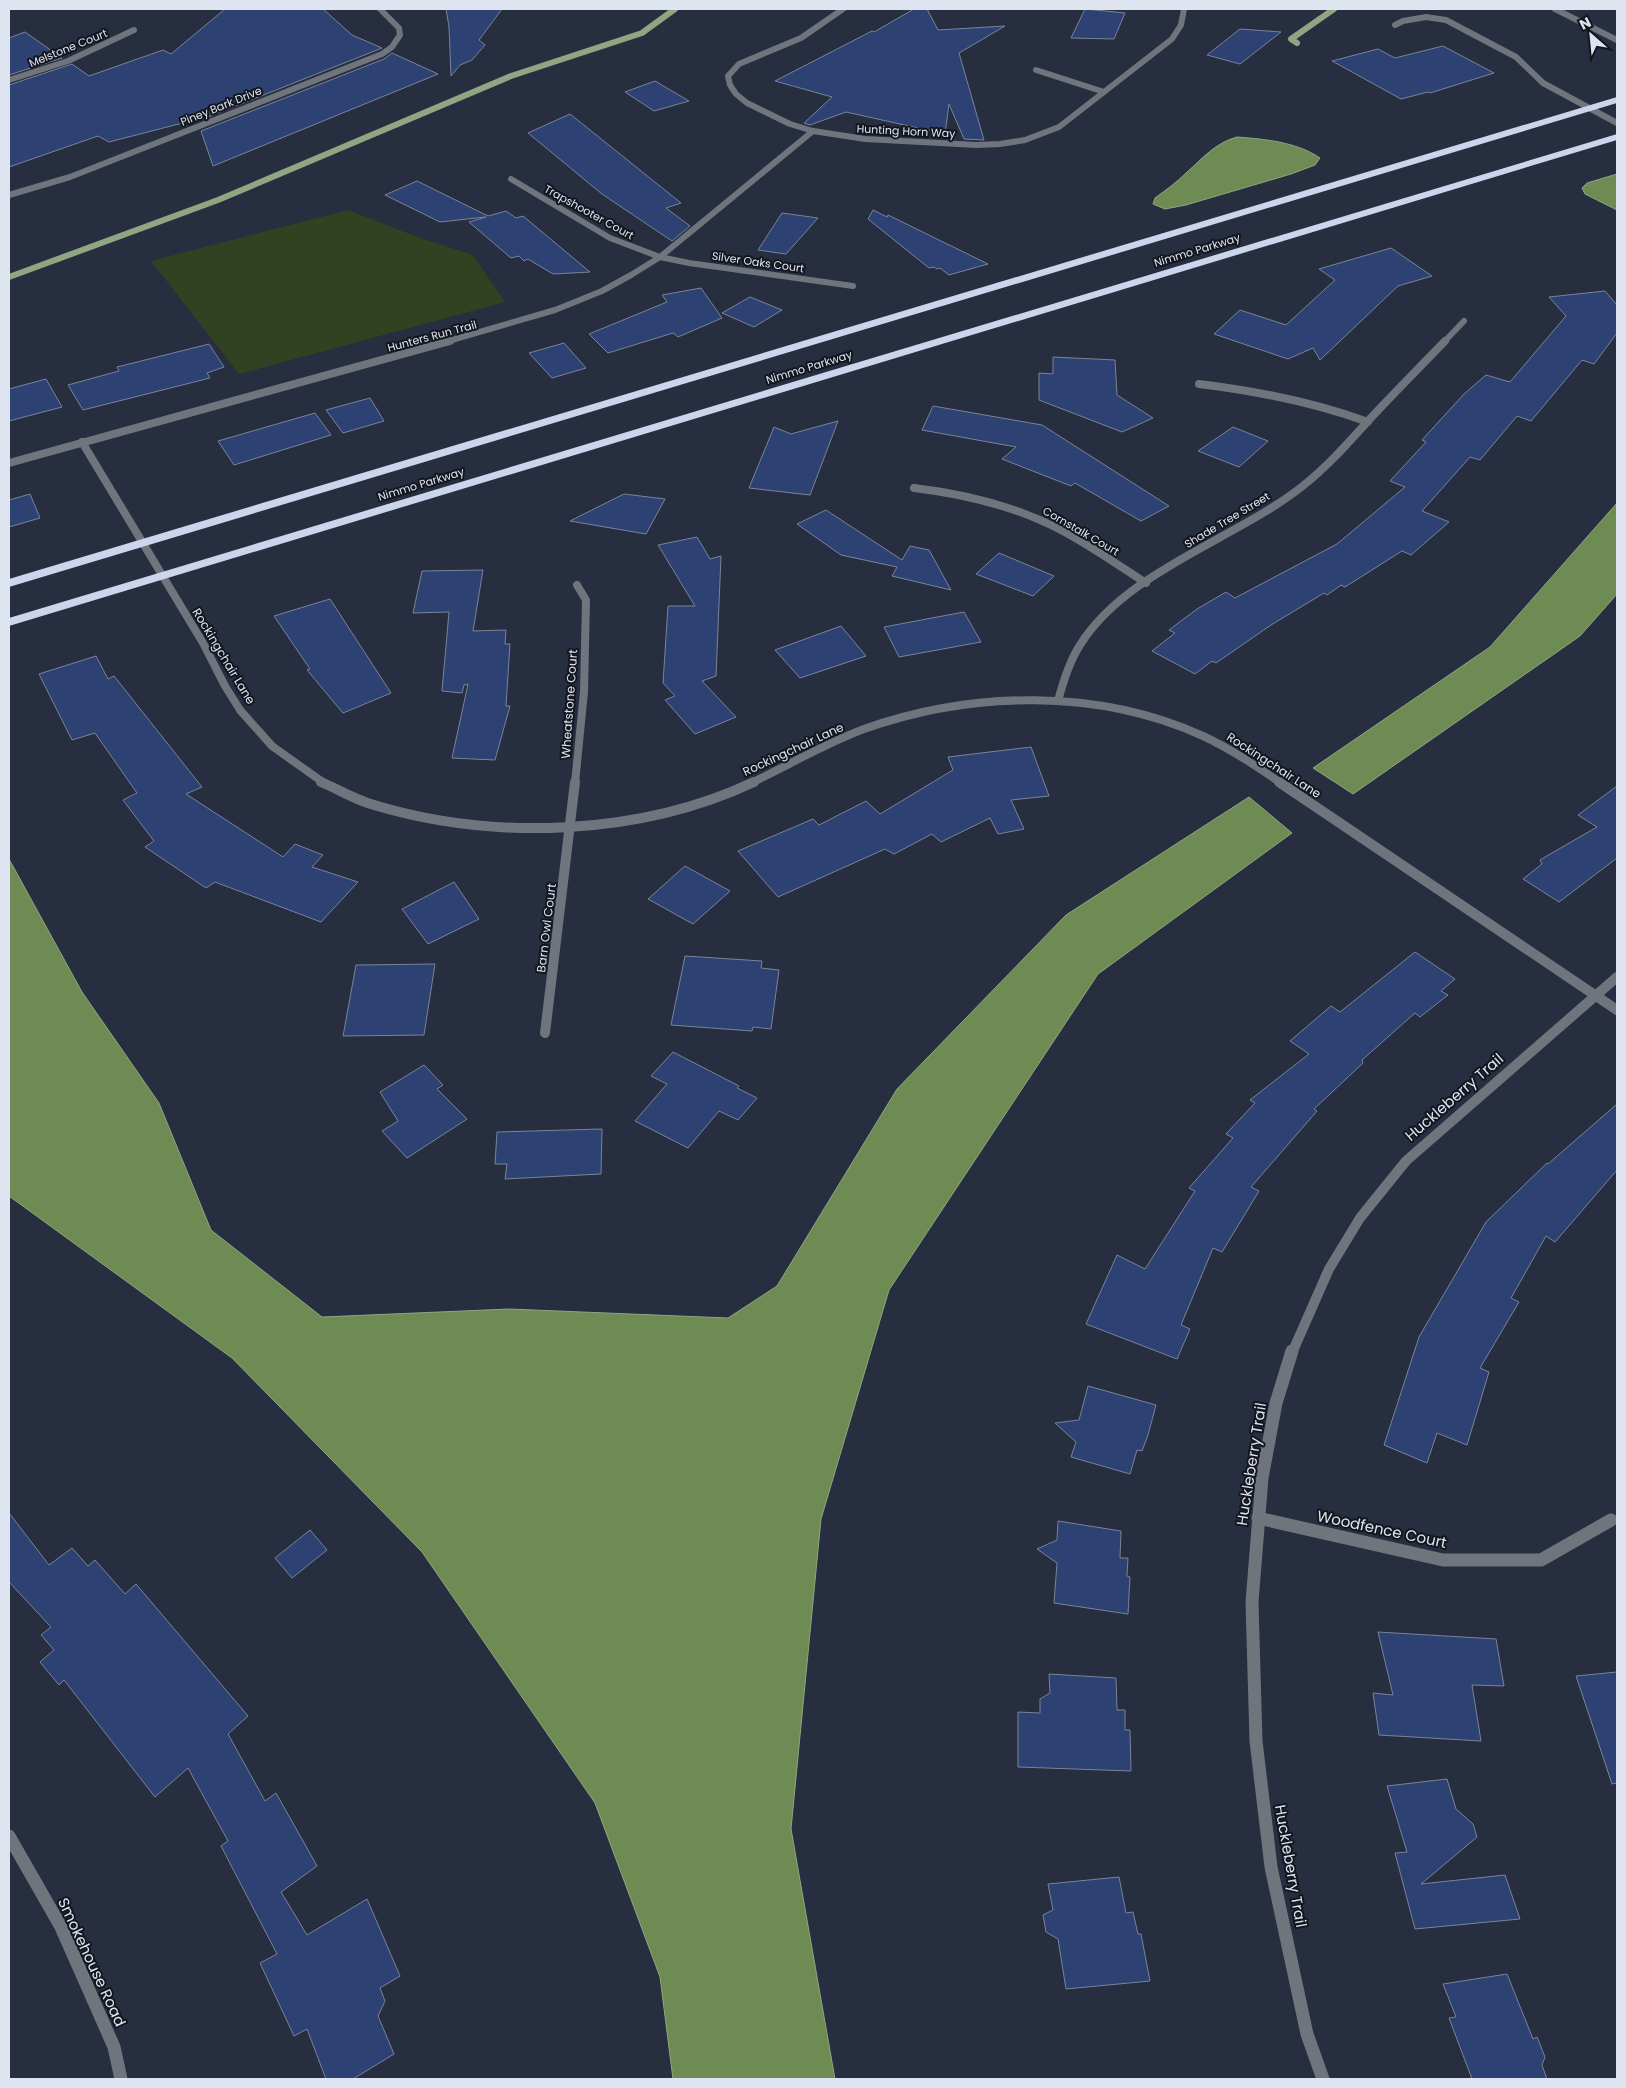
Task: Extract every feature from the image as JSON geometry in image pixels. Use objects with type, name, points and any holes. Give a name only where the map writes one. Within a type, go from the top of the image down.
[{"type":"highway","name":"Nimmo Parkway","points":[[9,583],[1617,100]]},
{"type":"highway","name":"Nimmo Parkway","points":[[9,622],[1617,137]]},
{"type":"street","name":"Piney Bark Drive","points":[[9,195],[70,177],[382,54],[392,47],[400,35],[399,28],[380,9]]},
{"type":"street","name":"Hunting Horn Way","points":[[843,9],[801,38],[739,64],[728,76],[730,85],[736,94],[746,103],[784,121],[813,131],[865,139],[977,145],[1025,140],[1059,127],[1172,39],[1181,28],[1185,16],[1184,9]]},
{"type":"street","points":[[1555,9],[1617,40]]},
{"type":"street","points":[[1395,25],[1403,21],[1426,17],[1446,20],[1516,57],[1543,83],[1617,123]]},
{"type":"street","name":"Melstone Court","points":[[9,80],[68,61],[134,30]]},
{"type":"street","points":[[1036,70],[1104,92]]},
{"type":"street","name":"Hunters Run Trail","points":[[9,463],[539,316],[605,291],[660,257],[813,131]]},
{"type":"street","name":"Trapshooter Court","points":[[510,179],[610,238],[660,257]]},
{"type":"street","name":"Silver Oaks Court","points":[[660,257],[689,263],[853,286]]},
{"type":"street","name":"Shade Tree Street","points":[[1058,701],[1066,672],[1084,639],[1110,610],[1146,583],[1257,518],[1303,486],[1337,456],[1464,320]]},
{"type":"street","points":[[1199,384],[1248,389],[1296,399],[1368,422]]},
{"type":"street","name":"Rockingchair Lane","points":[[82,442],[205,648],[226,689],[252,725],[273,747],[298,767],[345,794],[390,811],[428,820],[479,827],[533,829],[571,827],[629,820],[680,808],[728,793],[763,778],[813,751],[864,730],[918,713],[950,707],[1005,702],[1058,701],[1108,706],[1150,716],[1198,734],[1235,752],[1617,1010]]},
{"type":"street","name":"Cornstalk Court","points":[[914,488],[949,491],[978,497],[1025,513],[1062,531],[1146,583]]},
{"type":"street","name":"Wheatstone Court","points":[[571,827],[585,683],[586,600],[576,585]]},
{"type":"street","name":"Barn Owl Court","points":[[545,1034],[571,827]]},
{"type":"street","name":"Huckleberry Trail","points":[[1323,2079],[1307,2034],[1271,1867],[1256,1741],[1252,1602],[1262,1478],[1276,1403],[1296,1340],[1329,1269],[1360,1218],[1406,1161],[1617,977]]},
{"type":"street","name":"Woodfence Court","points":[[1258,1518],[1443,1560],[1541,1560],[1611,1520]]},
{"type":"street","name":"Smokehouse Road","points":[[9,1836],[61,1927],[114,2047],[121,2079]]},
{"type":"shaded area","points":[[1237,137],[1269,140],[1291,145],[1320,158],[1315,165],[1291,174],[1186,205],[1165,209],[1153,204],[1155,198],[1179,180],[1210,152],[1222,143]]},
{"type":"shaded area","points":[[1617,174],[1617,210],[1585,194],[1582,188],[1587,183]]},
{"type":"shaded area","points":[[348,210],[420,238],[473,255],[505,302],[239,374],[151,261]]},
{"type":"shaded area","points":[[1617,503],[1617,594],[1580,636],[1353,794],[1313,768],[1490,647]]},
{"type":"shaded area","points":[[1249,797],[1292,833],[1098,974],[889,1290],[821,1519],[791,1829],[835,2079],[673,2079],[660,1977],[595,1803],[422,1552],[232,1358],[9,1196],[9,859],[82,992],[159,1103],[211,1230],[322,1317],[509,1309],[728,1318],[777,1286],[897,1089],[1066,915]]},
{"type":"building","points":[[225,9],[323,9],[352,35],[382,48],[198,121],[198,119],[109,142],[98,136],[9,167],[9,85],[72,64],[89,76],[163,50],[171,54]]},
{"type":"building","points":[[446,9],[502,9],[479,40],[485,45],[472,60],[460,65],[451,76],[449,27]]},
{"type":"building","points":[[914,9],[927,9],[938,30],[1005,26],[959,53],[984,140],[964,139],[949,104],[945,134],[846,112],[810,125],[804,123],[832,97],[775,81],[872,31],[874,32]]},
{"type":"building","points":[[1085,9],[1125,13],[1114,39],[1071,38]]},
{"type":"building","points":[[1240,29],[1281,32],[1240,64],[1207,55]]},
{"type":"building","points":[[25,32],[62,58],[9,75],[9,38]]},
{"type":"building","points":[[1443,46],[1494,73],[1430,93],[1401,99],[1332,61],[1378,49],[1395,58]]},
{"type":"building","points":[[392,53],[438,74],[213,166],[201,131],[384,59]]},
{"type":"building","points":[[655,81],[689,101],[654,111],[625,92]]},
{"type":"building","points":[[570,114],[681,203],[666,208],[690,226],[672,241],[602,194],[528,133]]},
{"type":"building","points":[[417,181],[488,216],[506,211],[516,218],[523,216],[590,272],[553,274],[528,259],[524,261],[519,256],[511,258],[469,222],[486,217],[440,222],[385,195]]},
{"type":"building","points":[[873,210],[887,217],[888,215],[988,264],[949,275],[940,268],[929,268],[868,219]]},
{"type":"building","points":[[782,213],[818,218],[786,254],[758,250]]},
{"type":"building","points":[[1391,248],[1432,276],[1398,286],[1320,360],[1313,348],[1288,359],[1214,334],[1240,310],[1286,325],[1335,280],[1319,269]]},
{"type":"building","points":[[701,288],[722,318],[678,337],[673,333],[608,353],[589,334],[667,302],[662,295]]},
{"type":"building","points":[[1605,291],[1617,305],[1617,333],[1594,364],[1582,360],[1531,421],[1517,416],[1480,460],[1470,457],[1422,511],[1449,522],[1411,555],[1402,551],[1345,587],[1341,585],[1327,595],[1324,593],[1271,625],[1216,663],[1212,661],[1195,674],[1152,651],[1175,633],[1169,630],[1197,609],[1226,592],[1235,598],[1337,544],[1405,487],[1390,481],[1426,442],[1422,440],[1464,394],[1486,375],[1510,382],[1566,316],[1549,297]]},
{"type":"building","points":[[750,297],[782,310],[754,327],[722,313]]},
{"type":"building","points":[[564,343],[586,368],[552,378],[529,353]]},
{"type":"building","points":[[209,344],[224,367],[207,373],[210,378],[83,410],[68,385],[119,371],[117,367]]},
{"type":"building","points":[[1053,357],[1115,360],[1117,395],[1153,418],[1122,432],[1039,400],[1039,373],[1053,374]]},
{"type":"building","points":[[46,379],[62,407],[9,421],[9,389]]},
{"type":"building","points":[[370,398],[384,421],[343,433],[326,410]]},
{"type":"building","points":[[933,406],[1042,425],[1169,506],[1141,521],[1075,483],[1071,486],[1002,459],[1016,447],[922,430]]},
{"type":"building","points":[[315,413],[331,435],[234,465],[218,441]]},
{"type":"building","points":[[838,421],[810,495],[749,488],[774,427],[791,434]]},
{"type":"building","points":[[1233,427],[1268,441],[1239,467],[1198,451]]},
{"type":"building","points":[[30,494],[40,518],[9,527],[9,500]]},
{"type":"building","points":[[624,494],[665,499],[646,534],[570,521]]},
{"type":"building","points":[[826,510],[902,560],[910,546],[929,550],[951,590],[892,576],[897,567],[841,555],[797,524]]},
{"type":"building","points":[[697,537],[710,559],[721,556],[716,676],[702,681],[736,717],[695,734],[665,700],[675,696],[663,683],[668,606],[695,606],[658,545]]},
{"type":"building","points":[[999,553],[1054,576],[1033,596],[976,574]]},
{"type":"building","points":[[483,570],[473,631],[506,630],[505,644],[510,644],[506,706],[510,706],[495,760],[452,758],[468,684],[464,685],[462,693],[442,691],[449,612],[413,613],[422,571]]},
{"type":"building","points":[[330,599],[391,693],[343,713],[307,670],[310,669],[274,616]]},
{"type":"building","points":[[964,612],[981,642],[899,657],[884,627]]},
{"type":"building","points":[[841,626],[866,656],[800,678],[775,650]]},
{"type":"building","points":[[96,656],[108,679],[114,676],[202,787],[186,794],[283,857],[295,844],[323,855],[312,867],[358,882],[321,922],[215,882],[206,888],[145,847],[154,841],[123,800],[137,793],[95,733],[72,740],[39,674]]},
{"type":"building","points":[[1031,747],[1049,796],[1011,800],[1024,829],[998,834],[990,818],[941,842],[932,834],[894,854],[885,849],[778,897],[738,851],[813,819],[819,825],[866,801],[880,814],[953,770],[948,757]]},
{"type":"building","points":[[1617,786],[1617,858],[1559,902],[1523,879],[1542,864],[1540,860],[1597,827],[1578,815]]},
{"type":"building","points":[[685,866],[730,891],[693,924],[648,899]]},
{"type":"building","points":[[454,882],[479,919],[428,944],[402,909]]},
{"type":"building","points":[[1415,952],[1455,979],[1441,991],[1448,995],[1420,1017],[1415,1013],[1362,1060],[1363,1063],[1314,1109],[1317,1111],[1251,1187],[1259,1191],[1222,1252],[1213,1248],[1181,1325],[1190,1329],[1177,1359],[1086,1324],[1117,1255],[1145,1269],[1195,1191],[1189,1188],[1233,1138],[1226,1134],[1255,1103],[1250,1100],[1309,1054],[1290,1041],[1331,1006],[1340,1012]]},
{"type":"building","points":[[685,956],[762,961],[761,968],[779,970],[771,1029],[753,1027],[752,1031],[671,1025]]},
{"type":"building","points":[[435,964],[424,1035],[343,1036],[356,965]]},
{"type":"building","points":[[673,1052],[739,1086],[737,1088],[757,1098],[738,1120],[719,1111],[688,1148],[635,1121],[667,1084],[651,1076]]},
{"type":"building","points":[[424,1065],[443,1085],[437,1089],[467,1119],[407,1158],[382,1131],[398,1121],[380,1092]]},
{"type":"building","points":[[1617,1104],[1617,1170],[1555,1242],[1546,1236],[1511,1298],[1519,1302],[1480,1368],[1489,1372],[1467,1445],[1437,1433],[1427,1463],[1384,1445],[1419,1337],[1486,1222],[1547,1163]]},
{"type":"building","points":[[602,1129],[601,1174],[505,1179],[507,1164],[495,1164],[497,1132]]},
{"type":"building","points":[[1088,1386],[1156,1405],[1142,1451],[1137,1450],[1130,1474],[1071,1457],[1076,1442],[1055,1423],[1079,1420]]},
{"type":"building","points":[[9,1513],[49,1565],[72,1548],[88,1566],[95,1560],[125,1594],[136,1584],[248,1716],[228,1734],[265,1801],[276,1793],[317,1866],[281,1892],[307,1935],[367,1899],[400,1976],[380,1988],[385,2001],[378,2016],[394,2054],[353,2079],[326,2079],[307,2029],[294,2036],[260,1963],[277,1954],[221,1846],[228,1841],[188,1768],[155,1797],[64,1680],[59,1685],[40,1662],[54,1650],[41,1635],[51,1627],[9,1582]]},
{"type":"building","points":[[1058,1521],[1121,1531],[1120,1558],[1128,1558],[1127,1576],[1130,1577],[1128,1614],[1054,1603],[1057,1563],[1037,1549],[1057,1540]]},
{"type":"building","points":[[310,1530],[327,1550],[292,1578],[275,1558]]},
{"type":"building","points":[[1378,1632],[1496,1639],[1504,1686],[1472,1685],[1481,1741],[1379,1735],[1373,1693],[1393,1695]]},
{"type":"building","points":[[1617,1672],[1617,1783],[1612,1784],[1576,1676]]},
{"type":"building","points":[[1049,1674],[1116,1678],[1117,1710],[1125,1710],[1125,1730],[1130,1730],[1131,1771],[1018,1767],[1018,1712],[1040,1713],[1040,1699],[1050,1693]]},
{"type":"building","points":[[1447,1779],[1456,1809],[1473,1824],[1477,1837],[1421,1884],[1505,1875],[1520,1919],[1415,1929],[1395,1853],[1407,1852],[1387,1786]]},
{"type":"building","points":[[1119,1877],[1126,1913],[1133,1912],[1138,1934],[1141,1934],[1150,1981],[1066,1989],[1058,1939],[1046,1932],[1043,1915],[1053,1910],[1048,1884]]},
{"type":"building","points":[[1507,1974],[1533,2039],[1537,2037],[1545,2057],[1542,2065],[1547,2079],[1472,2079],[1449,2018],[1456,2017],[1443,1984]]},
{"type":"waterway","points":[[9,277],[218,200],[511,76],[642,33],[675,9]]},
{"type":"waterway","points":[[1297,43],[1291,39],[1334,9]]}]
